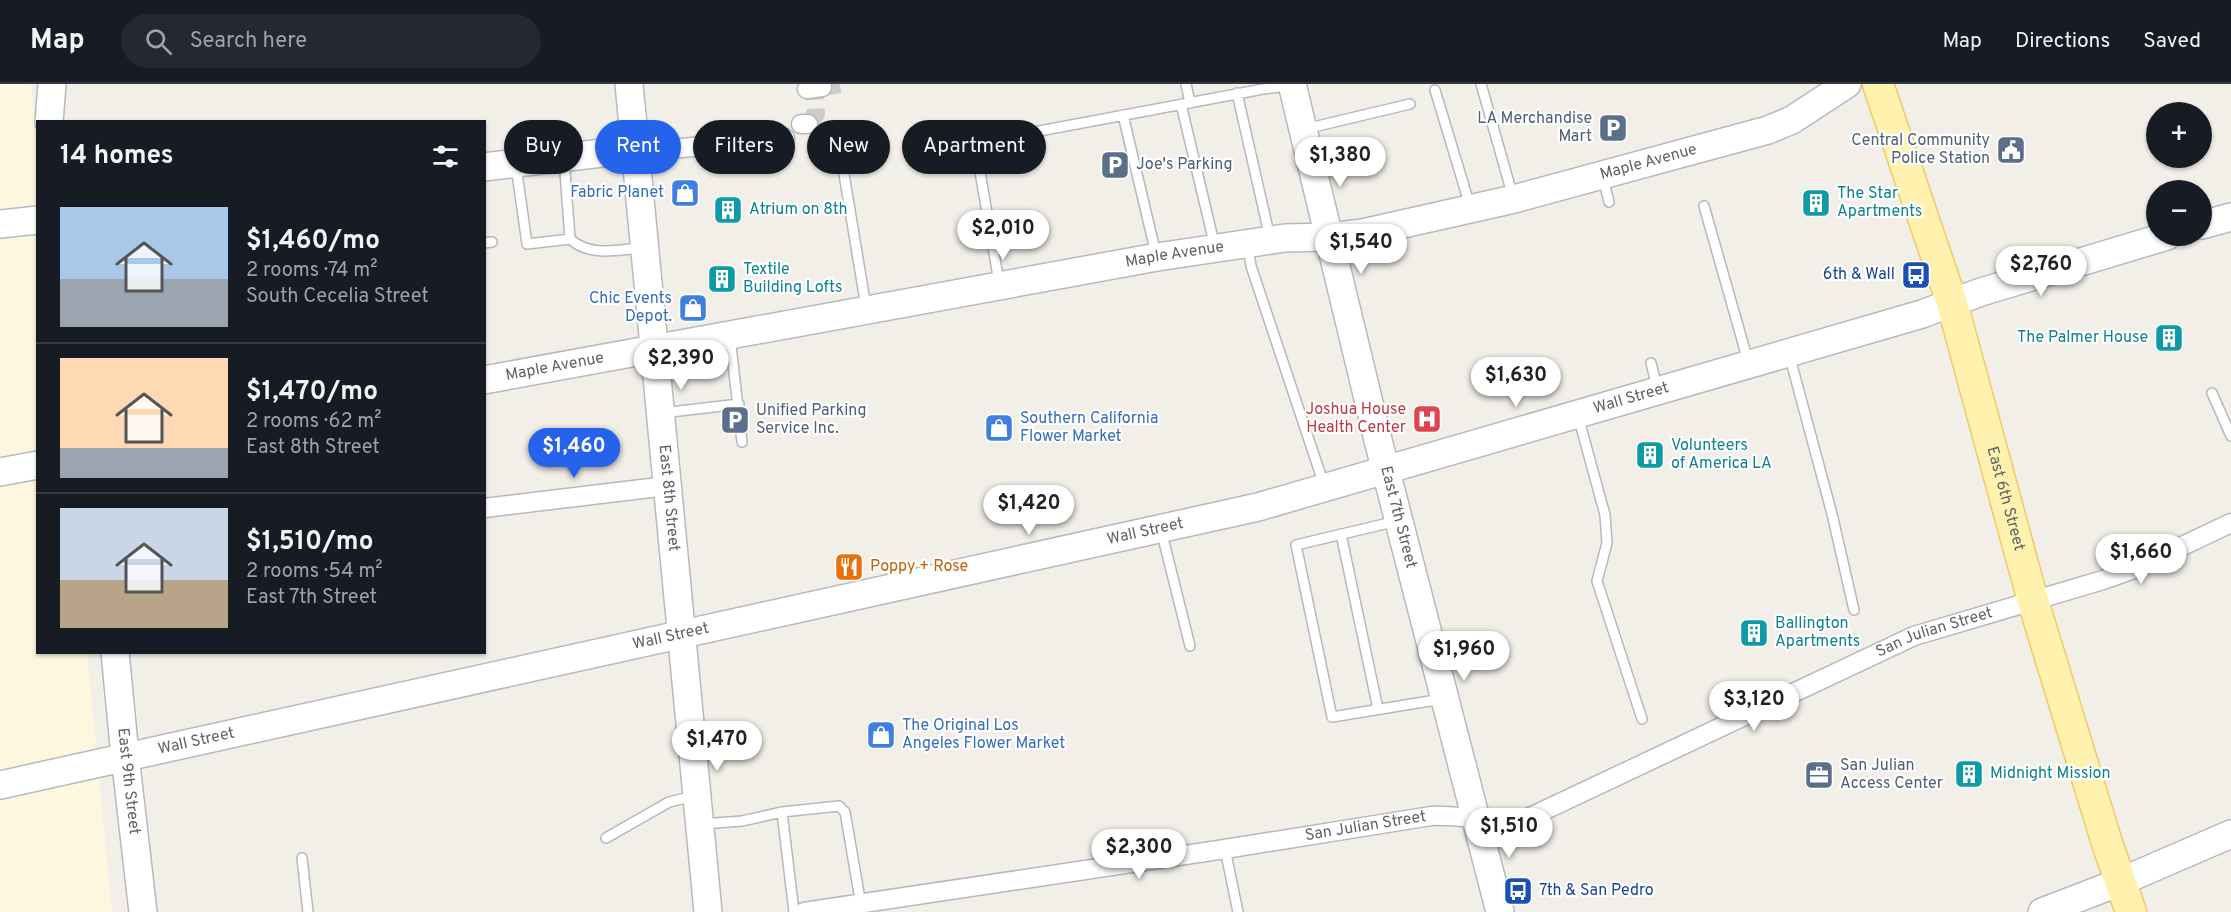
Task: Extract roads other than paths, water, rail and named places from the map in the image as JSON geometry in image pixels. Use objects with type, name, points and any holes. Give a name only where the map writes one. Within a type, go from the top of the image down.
[{"type":"main road","name":"East 6th Street","points":[[1878,84],[1952,303],[2033,601],[2131,912]]},
{"type":"street","name":"East 8th Street","points":[[628,84],[632,120]]},
{"type":"street","name":"Maple Avenue","points":[[486,380],[1157,257],[1296,237],[1329,237],[1363,233],[1471,210],[1785,124],[1847,84]]},
{"type":"street","name":"East 7th Street","points":[[1292,85],[1386,470],[1500,912]]},
{"type":"street","points":[[49,120],[52,87]]},
{"type":"street","points":[[52,87],[63,120]]},
{"type":"street","points":[[486,167],[504,165]]},
{"type":"street","name":"East 8th Street","points":[[638,174],[708,912]]},
{"type":"street","points":[[2212,222],[2231,217]]},
{"type":"street","points":[[0,224],[36,220]]},
{"type":"street","name":"Wall Street","points":[[0,785],[1083,548],[1258,507],[1788,351],[1922,314],[2146,243]]},
{"type":"street","points":[[0,472],[36,465]]},
{"type":"street","points":[[486,508],[667,486]]},
{"type":"street","name":"San Julian Street","points":[[804,912],[860,908],[1431,816],[1458,816],[1510,822],[1526,819],[1914,636],[2134,569],[2231,524]]},
{"type":"street","name":"East 9th Street","points":[[115,654],[144,912]]},
{"type":"street","points":[[2042,912],[2120,882],[2231,834]]},
{"type":"lane","points":[[1186,84],[1185,103],[1215,249]]},
{"type":"lane","points":[[1481,84],[1514,199]]},
{"type":"lane","points":[[1000,285],[975,144],[1237,93],[1292,85]]},
{"type":"lane","points":[[1435,90],[1471,210]]},
{"type":"lane","points":[[1237,93],[1259,242],[1251,266],[1325,489]]},
{"type":"lane","points":[[1303,129],[1410,104]]},
{"type":"lane","points":[[1123,115],[1157,257]]},
{"type":"lane","points":[[517,174],[527,244],[570,239]]},
{"type":"lane","points":[[565,174],[570,239],[579,247],[593,251],[644,248]]},
{"type":"lane","points":[[844,174],[867,309]]},
{"type":"lane","points":[[1602,175],[1609,202]]},
{"type":"lane","points":[[1704,206],[1749,363]]},
{"type":"lane","points":[[730,336],[742,442]]},
{"type":"lane","points":[[1788,351],[1832,514],[1854,610]]},
{"type":"lane","points":[[1652,363],[1658,390]]},
{"type":"lane","points":[[2212,393],[2231,436]]},
{"type":"lane","points":[[659,413],[738,404]]},
{"type":"lane","points":[[1577,414],[1605,515],[1607,543],[1597,581],[1642,719]]},
{"type":"lane","points":[[1400,520],[1296,545],[1332,717],[1420,701],[1445,699]]},
{"type":"lane","points":[[1161,528],[1190,646]]},
{"type":"lane","points":[[1341,534],[1378,710]]},
{"type":"lane","points":[[606,838],[669,802],[697,796]]},
{"type":"lane","points":[[699,824],[742,821],[782,812],[839,806],[845,812],[860,908]]},
{"type":"lane","points":[[782,812],[794,912]]},
{"type":"lane","points":[[1225,849],[1238,912]]},
{"type":"lane","points":[[302,858],[308,912]]},
{"type":"tunnel","points":[[822,87],[840,84]]},
{"type":"tunnel","points":[[811,120],[816,114],[815,97]]},
{"type":"place","name":"LA Merchandise Mart","points":[[1613,128]]},
{"type":"place","name":"Central Community Police Station","points":[[2011,150]]},
{"type":"place","name":"Joe's Parking","points":[[1115,165]]},
{"type":"place","name":"Fabric Planet","points":[[685,193]]},
{"type":"place","name":"The Star Apartments","points":[[1816,203]]},
{"type":"place","name":"Atrium on 8th","points":[[728,210]]},
{"type":"place","name":"6th & Wall","points":[[1916,275]]},
{"type":"place","name":"Textile Building Lofts","points":[[722,279]]},
{"type":"place","name":"Chic Events Depot.","points":[[693,308]]},
{"type":"place","name":"The Palmer House","points":[[2169,338]]},
{"type":"place","name":"Joshua House Health Center","points":[[1427,419]]},
{"type":"place","name":"Unified Parking Service Inc.","points":[[735,420]]},
{"type":"place","name":"Southern California Flower Market","points":[[999,428]]},
{"type":"place","name":"Volunteers of America LA","points":[[1650,455]]},
{"type":"place","name":"Poppy + Rose","points":[[849,567]]},
{"type":"place","name":"Ballington Apartments","points":[[1754,633]]},
{"type":"place","name":"The Original Los Angeles Flower Market","points":[[881,735]]},
{"type":"place","name":"Midnight Mission","points":[[1969,774]]},
{"type":"place","name":"San Julian Access Center","points":[[1819,775]]},
{"type":"place","name":"7th & San Pedro","points":[[1518,891]]}]
